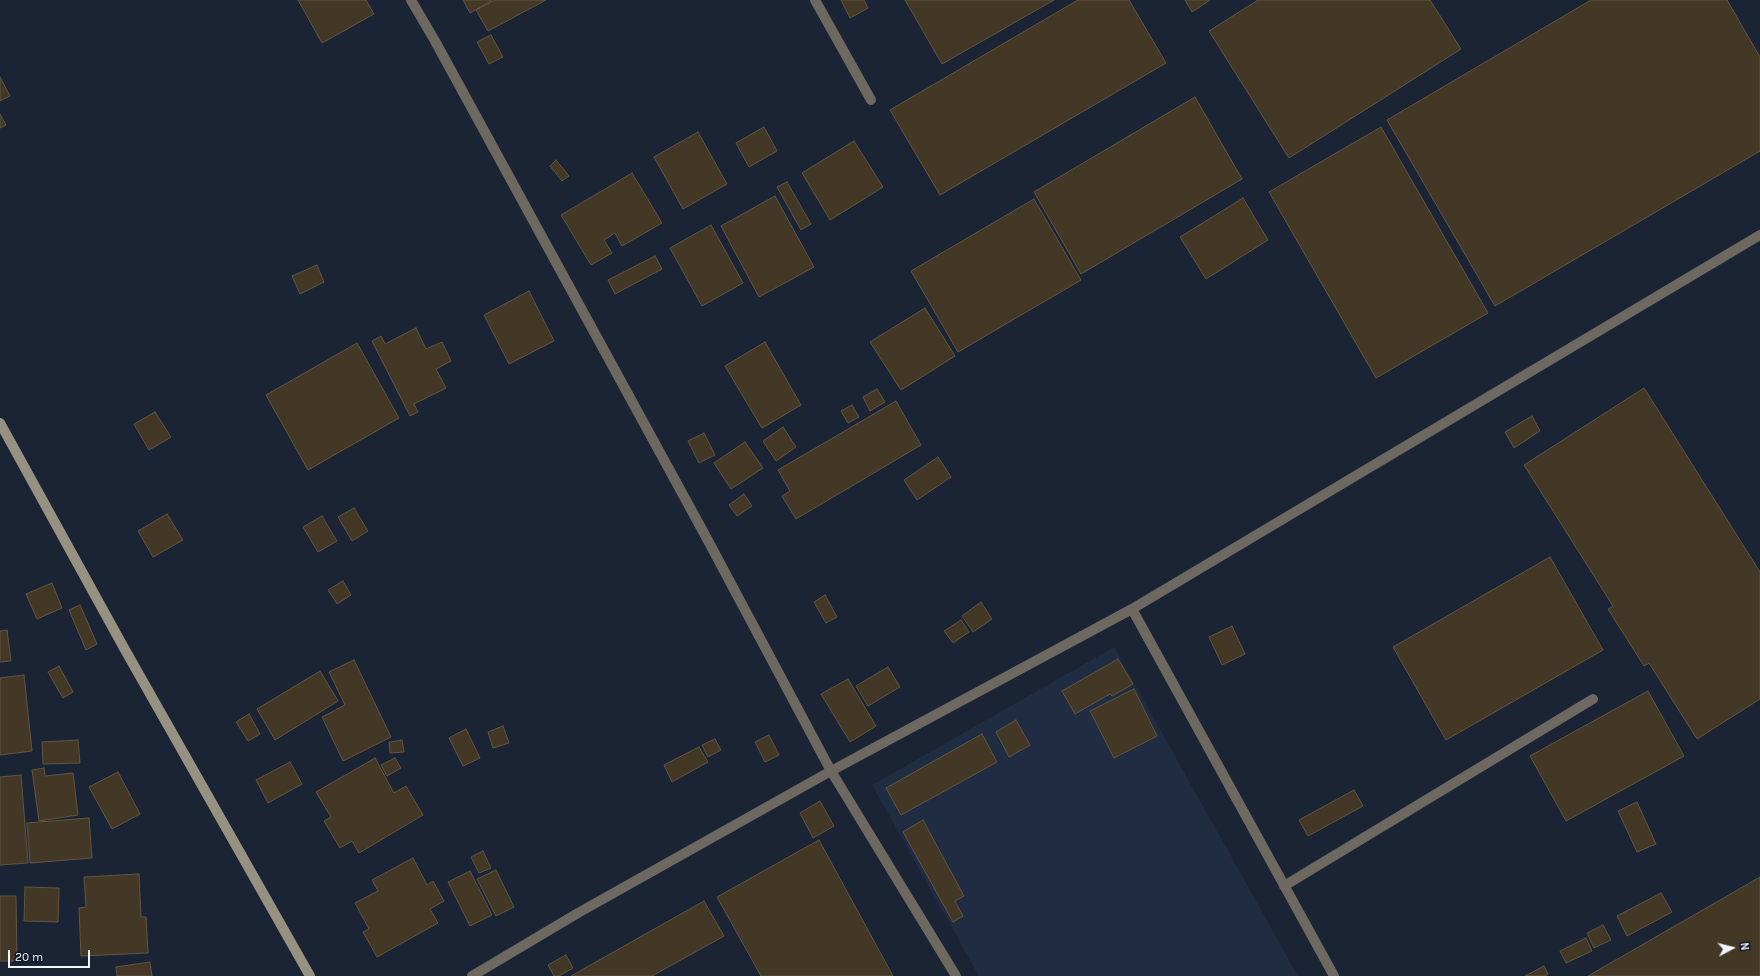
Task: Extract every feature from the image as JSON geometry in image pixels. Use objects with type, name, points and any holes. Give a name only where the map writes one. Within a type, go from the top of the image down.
[{"type":"street","points":[[411,0],[435,41],[694,514],[831,771],[956,976]]},
{"type":"street","points":[[816,0],[871,100]]},
{"type":"street","points":[[472,976],[585,909],[831,771],[1132,609],[1760,235]]},
{"type":"street","points":[[0,423],[124,648],[310,976]]},
{"type":"street","points":[[1132,609],[1334,976]]},
{"type":"street","points":[[1284,886],[1593,699]]},
{"type":"shaded area","points":[[1114,647],[1298,976],[979,976],[872,785]]},
{"type":"building","points":[[298,0],[366,0],[374,14],[322,43]]},
{"type":"building","points":[[463,0],[492,0],[470,13]]},
{"type":"building","points":[[495,0],[546,0],[488,31],[476,10]]},
{"type":"building","points":[[841,0],[864,0],[868,8],[850,18]]},
{"type":"building","points":[[905,0],[1054,0],[942,64]]},
{"type":"building","points":[[1078,0],[1129,0],[1166,63],[940,195],[890,110]]},
{"type":"building","points":[[1185,0],[1210,0],[1192,12]]},
{"type":"building","points":[[1258,0],[1430,0],[1461,49],[1289,158],[1209,31]]},
{"type":"building","points":[[1591,0],[1727,0],[1760,57],[1760,151],[1495,306],[1387,120]]},
{"type":"building","points":[[491,35],[503,57],[489,64],[477,42]]},
{"type":"building","points":[[0,77],[10,96],[0,101]]},
{"type":"building","points":[[1195,97],[1242,179],[1081,274],[1034,192]]},
{"type":"building","points":[[0,114],[6,125],[0,128]]},
{"type":"building","points":[[764,127],[777,151],[749,167],[736,143]]},
{"type":"building","points":[[1381,127],[1488,313],[1376,378],[1269,192]]},
{"type":"building","points":[[698,132],[727,184],[683,209],[654,157]]},
{"type":"building","points":[[854,141],[883,187],[830,220],[802,173]]},
{"type":"building","points":[[556,160],[569,176],[562,181],[550,166]]},
{"type":"building","points":[[632,173],[662,223],[622,246],[615,233],[604,240],[612,253],[591,265],[561,215]]},
{"type":"building","points":[[787,182],[811,224],[801,230],[777,187]]},
{"type":"building","points":[[775,196],[814,267],[759,297],[721,226]]},
{"type":"building","points":[[1243,198],[1268,240],[1206,279],[1180,237]]},
{"type":"building","points":[[1034,199],[1081,280],[958,352],[911,271]]},
{"type":"building","points":[[711,225],[743,283],[702,306],[670,248]]},
{"type":"building","points":[[655,256],[662,269],[615,294],[608,280]]},
{"type":"building","points":[[317,265],[324,282],[300,294],[292,276]]},
{"type":"building","points":[[529,291],[554,341],[509,364],[484,315]]},
{"type":"building","points":[[925,308],[955,356],[901,390],[870,342]]},
{"type":"building","points":[[416,328],[426,349],[442,342],[451,361],[436,369],[446,388],[414,404],[418,412],[410,416],[372,341],[381,336],[385,344]]},
{"type":"building","points":[[765,342],[801,405],[762,428],[725,366]]},
{"type":"building","points":[[357,343],[399,418],[308,470],[266,395]]},
{"type":"building","points":[[1644,388],[1760,572],[1760,699],[1697,739],[1649,663],[1644,666],[1608,609],[1613,606],[1524,465]]},
{"type":"building","points":[[877,389],[885,402],[870,411],[863,397]]},
{"type":"building","points":[[896,401],[921,445],[796,519],[782,496],[790,491],[778,470]]},
{"type":"building","points":[[852,405],[859,417],[848,423],[841,411]]},
{"type":"building","points":[[155,412],[171,437],[149,450],[134,424]]},
{"type":"building","points":[[1532,416],[1540,431],[1514,448],[1505,432]]},
{"type":"building","points":[[783,427],[796,447],[776,461],[763,441]]},
{"type":"building","points":[[704,433],[715,455],[699,463],[688,441]]},
{"type":"building","points":[[745,442],[763,468],[731,489],[714,463]]},
{"type":"building","points":[[938,457],[951,477],[917,500],[904,480]]},
{"type":"building","points":[[744,494],[752,506],[737,516],[729,505]]},
{"type":"building","points":[[354,508],[368,531],[352,541],[338,517]]},
{"type":"building","points":[[167,514],[183,540],[153,557],[138,531]]},
{"type":"building","points":[[322,516],[337,541],[318,552],[303,527]]},
{"type":"building","points":[[1550,557],[1603,650],[1446,740],[1393,647]]},
{"type":"building","points":[[343,581],[351,595],[337,604],[328,590]]},
{"type":"building","points":[[52,583],[62,608],[37,619],[26,594]]},
{"type":"building","points":[[825,595],[837,617],[826,623],[814,602]]},
{"type":"building","points":[[981,602],[992,619],[973,632],[962,616]]},
{"type":"building","points":[[80,605],[97,644],[86,650],[69,610]]},
{"type":"building","points":[[961,620],[969,632],[953,643],[944,631]]},
{"type":"building","points":[[1232,626],[1245,654],[1222,665],[1209,637]]},
{"type":"building","points":[[7,630],[11,661],[0,662],[0,631]]},
{"type":"building","points":[[1118,659],[1133,684],[1112,696],[1110,694],[1075,714],[1062,691]]},
{"type":"building","points":[[354,660],[391,737],[343,761],[322,717],[345,705],[329,672]]},
{"type":"building","points":[[59,666],[73,692],[63,698],[48,672]]},
{"type":"building","points":[[888,667],[900,687],[868,706],[856,686]]},
{"type":"building","points":[[320,671],[338,701],[275,740],[257,709]]},
{"type":"building","points":[[24,675],[32,751],[0,755],[0,678]]},
{"type":"building","points":[[848,679],[876,726],[850,742],[821,694]]},
{"type":"building","points":[[1134,689],[1157,736],[1114,758],[1090,711]]},
{"type":"building","points":[[1648,691],[1684,756],[1566,821],[1530,756]]},
{"type":"building","points":[[249,714],[260,734],[248,741],[236,722]]},
{"type":"building","points":[[1016,720],[1030,745],[1009,757],[996,732]]},
{"type":"building","points":[[503,726],[509,743],[493,748],[488,732]]},
{"type":"building","points":[[466,729],[480,758],[463,766],[449,738]]},
{"type":"building","points":[[982,734],[997,762],[901,815],[886,788]]},
{"type":"building","points":[[769,735],[779,755],[765,762],[755,742]]},
{"type":"building","points":[[715,739],[721,750],[708,757],[702,745]]},
{"type":"building","points":[[78,740],[80,763],[43,764],[42,742]]},
{"type":"building","points":[[402,740],[404,752],[390,753],[389,742]]},
{"type":"building","points":[[699,747],[708,762],[672,782],[664,765]]},
{"type":"building","points":[[375,758],[394,793],[406,786],[423,815],[359,853],[352,841],[340,848],[324,821],[331,817],[316,792]]},
{"type":"building","points":[[395,758],[401,768],[387,776],[381,765]]},
{"type":"building","points":[[290,762],[302,784],[268,803],[256,780]]},
{"type":"building","points":[[44,768],[45,776],[73,773],[78,815],[39,821],[32,770]]},
{"type":"building","points":[[118,772],[140,814],[112,829],[89,787]]},
{"type":"building","points":[[21,775],[28,863],[0,865],[0,777]]},
{"type":"building","points":[[1354,790],[1363,806],[1308,836],[1299,820]]},
{"type":"building","points":[[820,801],[834,826],[813,838],[800,813]]},
{"type":"building","points":[[1637,802],[1656,844],[1637,852],[1618,811]]},
{"type":"building","points":[[89,818],[92,858],[30,863],[27,823]]},
{"type":"building","points":[[923,820],[964,896],[955,901],[963,916],[953,922],[903,832]]},
{"type":"building","points":[[819,840],[893,976],[761,976],[717,897]]},
{"type":"building","points":[[483,851],[491,868],[479,873],[471,857]]},
{"type":"building","points":[[413,858],[427,885],[433,881],[444,901],[430,909],[438,923],[377,957],[363,932],[369,929],[355,903],[378,891],[372,880]]},
{"type":"building","points":[[496,870],[514,907],[496,916],[477,879]]},
{"type":"building","points":[[470,871],[492,915],[470,926],[448,882]]},
{"type":"building","points":[[139,874],[141,917],[146,917],[148,953],[81,956],[79,908],[86,907],[84,877]]},
{"type":"building","points":[[1760,877],[1760,976],[1588,976]]},
{"type":"building","points":[[25,887],[59,888],[58,922],[24,921]]},
{"type":"building","points":[[1661,893],[1672,912],[1627,936],[1617,916]]},
{"type":"building","points":[[0,896],[16,896],[17,961],[0,961]]},
{"type":"building","points":[[704,901],[724,936],[652,976],[571,976]]},
{"type":"building","points":[[1603,925],[1611,940],[1594,948],[1587,933]]},
{"type":"building","points":[[1586,938],[1592,951],[1566,963],[1560,951]]},
{"type":"building","points":[[566,955],[573,968],[559,976],[554,976],[548,965]]},
{"type":"building","points":[[150,962],[152,976],[117,976],[116,967]]},
{"type":"building","points":[[1544,966],[1548,974],[1545,976],[1525,976]]}]
